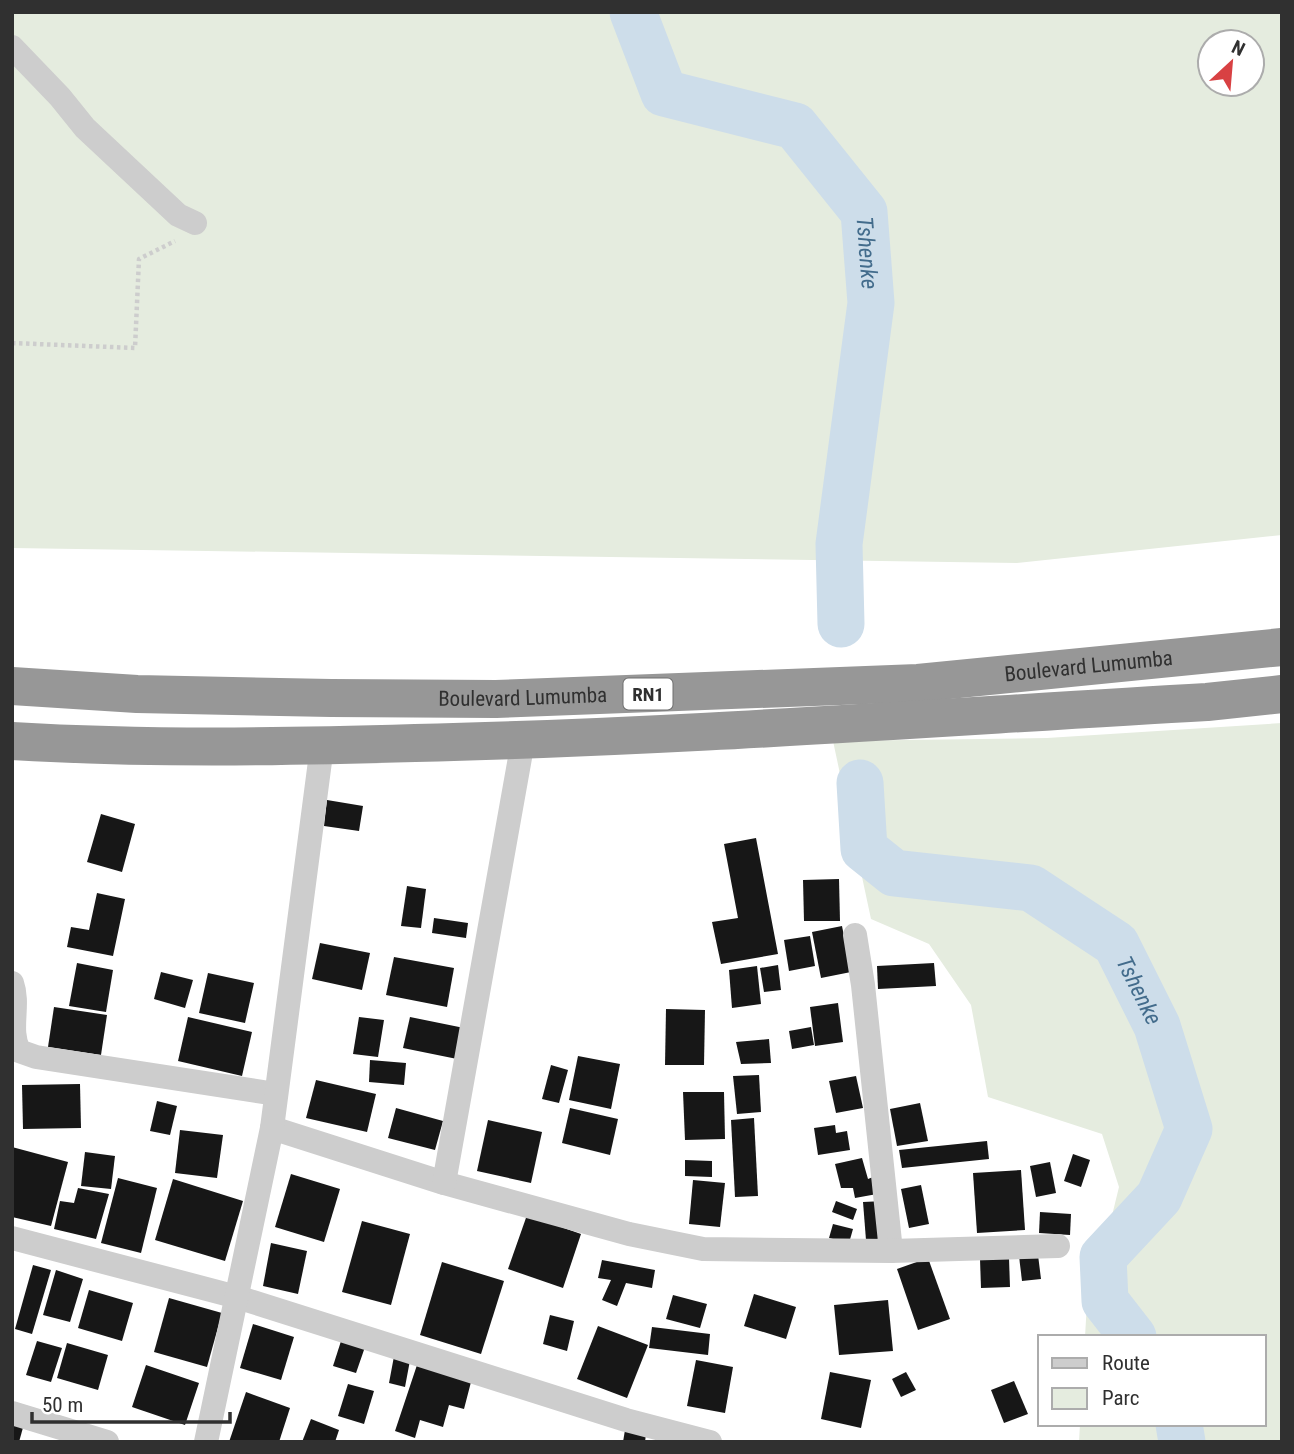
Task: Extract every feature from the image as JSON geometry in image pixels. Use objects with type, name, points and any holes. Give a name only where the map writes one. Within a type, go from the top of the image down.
[{"type":"highway","name":"Boulevard Lumumba","points":[[12,687],[262,697],[509,698],[918,683],[1282,647]]},
{"type":"highway","name":"Boulevard Lumumba","points":[[12,741],[101,746],[322,746],[633,737],[1193,703],[1282,694]]},
{"type":"street","points":[[12,47],[60,97],[85,128],[178,215],[195,223]]},
{"type":"street","points":[[444,1183],[523,741]]},
{"type":"street","points":[[206,1442],[272,1128],[322,746]]},
{"type":"street","points":[[855,936],[863,985],[891,1251]]},
{"type":"street","points":[[12,983],[16,996],[13,1039],[19,1051],[36,1057],[276,1094]]},
{"type":"street","points":[[272,1128],[444,1183],[629,1234],[703,1249],[891,1251],[1058,1246]]},
{"type":"street","points":[[12,1238],[237,1297],[626,1420],[710,1442]]},
{"type":"street","points":[[12,1413],[107,1442]]},
{"type":"path","points":[[12,343],[135,348],[139,260],[190,234],[195,223]]},
{"type":"green space","points":[[12,12],[1282,12],[1282,535],[1017,563],[12,548]]},
{"type":"green space","points":[[1282,723],[1282,1442],[1079,1442],[1080,1426],[1266,1426],[1266,1335],[1085,1335],[1087,1302],[1119,1187],[1102,1134],[988,1097],[971,1005],[929,944],[871,919],[833,741],[1047,738]]},
{"type":"building","points":[[327,800],[363,806],[359,831],[324,826]]},
{"type":"building","points":[[101,814],[135,824],[122,872],[87,862]]},
{"type":"building","points":[[756,838],[778,954],[721,964],[712,922],[738,918],[724,844]]},
{"type":"building","points":[[839,879],[840,921],[804,921],[803,880]]},
{"type":"building","points":[[407,886],[426,889],[421,928],[401,926]]},
{"type":"building","points":[[97,893],[125,899],[113,956],[67,947],[71,927],[89,930]]},
{"type":"building","points":[[434,918],[468,923],[466,938],[432,933]]},
{"type":"building","points":[[842,926],[851,972],[821,978],[812,932]]},
{"type":"building","points":[[810,936],[815,966],[789,971],[784,940]]},
{"type":"building","points":[[320,943],[370,953],[362,990],[312,979]]},
{"type":"building","points":[[394,957],[454,968],[447,1007],[386,995]]},
{"type":"building","points":[[77,963],[113,970],[106,1012],[69,1006]]},
{"type":"building","points":[[934,963],[936,986],[878,989],[877,966]]},
{"type":"building","points":[[778,965],[781,990],[764,992],[760,968]]},
{"type":"building","points":[[757,966],[761,1004],[732,1008],[729,970]]},
{"type":"building","points":[[161,972],[193,980],[185,1008],[154,999]]},
{"type":"building","points":[[208,973],[254,983],[245,1023],[199,1013]]},
{"type":"building","points":[[838,1003],[843,1042],[815,1046],[810,1007]]},
{"type":"building","points":[[54,1007],[107,1015],[101,1055],[48,1047]]},
{"type":"building","points":[[666,1009],[705,1010],[704,1065],[665,1065]]},
{"type":"building","points":[[188,1017],[252,1032],[242,1076],[178,1061]]},
{"type":"building","points":[[359,1017],[384,1020],[378,1057],[353,1054]]},
{"type":"building","points":[[410,1017],[469,1029],[462,1060],[403,1048]]},
{"type":"building","points":[[811,1027],[814,1045],[792,1049],[789,1031]]},
{"type":"building","points":[[769,1039],[771,1063],[741,1064],[736,1042]]},
{"type":"building","points":[[578,1056],[620,1064],[611,1109],[569,1100]]},
{"type":"building","points":[[370,1060],[406,1063],[404,1085],[369,1082]]},
{"type":"building","points":[[551,1065],[568,1070],[559,1103],[542,1099]]},
{"type":"building","points":[[759,1075],[761,1112],[737,1114],[733,1076]]},
{"type":"building","points":[[856,1076],[863,1108],[836,1113],[829,1081]]},
{"type":"building","points":[[316,1080],[376,1094],[367,1132],[306,1118]]},
{"type":"building","points":[[80,1084],[81,1128],[23,1129],[22,1085]]},
{"type":"building","points":[[683,1092],[724,1092],[725,1139],[685,1140]]},
{"type":"building","points":[[157,1101],[177,1106],[170,1135],[150,1131]]},
{"type":"building","points":[[920,1103],[928,1141],[897,1146],[890,1109]]},
{"type":"building","points":[[396,1108],[443,1121],[435,1150],[388,1138]]},
{"type":"building","points":[[570,1108],[618,1119],[610,1155],[562,1143]]},
{"type":"building","points":[[754,1118],[758,1196],[735,1197],[731,1120]]},
{"type":"building","points":[[488,1120],[542,1132],[531,1183],[477,1171]]},
{"type":"building","points":[[835,1125],[836,1133],[847,1131],[850,1150],[818,1155],[814,1128]]},
{"type":"building","points":[[180,1130],[223,1135],[217,1178],[175,1173]]},
{"type":"building","points":[[987,1141],[989,1159],[902,1168],[899,1150]]},
{"type":"building","points":[[12,1147],[68,1162],[51,1226],[12,1217]]},
{"type":"building","points":[[85,1152],[115,1156],[111,1189],[81,1186]]},
{"type":"building","points":[[1073,1154],[1090,1160],[1081,1187],[1064,1181]]},
{"type":"building","points":[[862,1158],[868,1179],[878,1175],[877,1194],[855,1198],[853,1188],[841,1188],[835,1164]]},
{"type":"building","points":[[685,1160],[712,1161],[712,1177],[685,1176]]},
{"type":"building","points":[[1050,1162],[1056,1193],[1036,1197],[1030,1166]]},
{"type":"building","points":[[1021,1170],[1025,1230],[977,1233],[973,1173]]},
{"type":"building","points":[[291,1174],[340,1189],[324,1242],[275,1227]]},
{"type":"building","points":[[118,1178],[157,1188],[141,1253],[101,1243]]},
{"type":"building","points":[[173,1179],[243,1201],[225,1261],[155,1240]]},
{"type":"building","points":[[693,1180],[725,1183],[720,1227],[689,1224]]},
{"type":"building","points":[[921,1185],[929,1224],[909,1228],[901,1189]]},
{"type":"building","points":[[78,1188],[109,1194],[96,1239],[54,1229],[60,1201],[74,1203]]},
{"type":"building","points":[[836,1201],[857,1209],[853,1220],[832,1212]]},
{"type":"building","points":[[884,1201],[887,1238],[866,1240],[863,1202]]},
{"type":"building","points":[[1040,1212],[1071,1214],[1070,1235],[1039,1233]]},
{"type":"building","points":[[527,1215],[581,1234],[563,1288],[508,1269]]},
{"type":"building","points":[[362,1221],[410,1234],[391,1305],[342,1292]]},
{"type":"building","points":[[833,1224],[853,1229],[849,1243],[829,1238]]},
{"type":"building","points":[[271,1243],[307,1251],[298,1294],[263,1286]]},
{"type":"building","points":[[1038,1255],[1041,1279],[1022,1281],[1019,1256]]},
{"type":"building","points":[[928,1258],[950,1319],[918,1330],[897,1269]]},
{"type":"building","points":[[1009,1258],[1010,1287],[981,1288],[980,1259]]},
{"type":"building","points":[[602,1260],[655,1270],[652,1288],[626,1283],[617,1306],[602,1300],[611,1280],[598,1278]]},
{"type":"building","points":[[442,1262],[504,1281],[481,1354],[420,1335]]},
{"type":"building","points":[[33,1265],[51,1270],[32,1334],[15,1329]]},
{"type":"building","points":[[56,1270],[83,1279],[70,1322],[43,1315]]},
{"type":"building","points":[[89,1290],[133,1303],[122,1341],[78,1328]]},
{"type":"building","points":[[754,1294],[796,1307],[786,1339],[744,1326]]},
{"type":"building","points":[[673,1295],[707,1304],[700,1328],[666,1319]]},
{"type":"building","points":[[169,1298],[222,1313],[207,1367],[154,1352]]},
{"type":"building","points":[[888,1300],[893,1351],[839,1355],[834,1305]]},
{"type":"building","points":[[550,1315],[574,1321],[567,1351],[543,1344]]},
{"type":"building","points":[[253,1324],[294,1337],[281,1380],[240,1368]]},
{"type":"building","points":[[598,1326],[648,1345],[627,1398],[577,1379]]},
{"type":"building","points":[[652,1327],[710,1334],[708,1355],[649,1348]]},
{"type":"building","points":[[342,1338],[365,1347],[356,1373],[333,1366]]},
{"type":"building","points":[[37,1341],[62,1348],[51,1382],[26,1375]]},
{"type":"building","points":[[67,1343],[108,1355],[98,1390],[57,1378]]},
{"type":"building","points":[[395,1351],[411,1355],[405,1387],[389,1383]]},
{"type":"building","points":[[696,1360],[733,1367],[725,1413],[687,1406]]},
{"type":"building","points":[[146,1365],[199,1383],[185,1425],[132,1407]]},
{"type":"building","points":[[417,1365],[471,1382],[464,1409],[449,1405],[443,1427],[420,1420],[415,1438],[395,1431]]},
{"type":"building","points":[[830,1372],[871,1380],[861,1428],[821,1419]]},
{"type":"building","points":[[906,1372],[916,1390],[901,1397],[892,1379]]},
{"type":"building","points":[[1014,1381],[1028,1414],[1004,1423],[991,1390]]},
{"type":"building","points":[[348,1384],[374,1391],[364,1424],[338,1416]]},
{"type":"building","points":[[246,1392],[290,1408],[279,1442],[229,1442]]},
{"type":"building","points":[[311,1419],[339,1430],[335,1442],[302,1442]]},
{"type":"building","points":[[12,1421],[24,1424],[19,1442],[12,1442]]},
{"type":"building","points":[[625,1430],[646,1434],[645,1442],[623,1442]]},
{"type":"waterway","name":"Tshenke","points":[[633,12],[664,93],[795,126],[864,212],[871,303],[839,544],[841,624]]},
{"type":"waterway","name":"Tshenke","points":[[860,783],[864,849],[894,873],[1031,888],[1116,944],[1157,1026],[1189,1129],[1159,1197],[1103,1257],[1105,1301],[1131,1335]]},
{"type":"waterway","name":"Tshenke","points":[[1179,1426],[1182,1442]]}]
